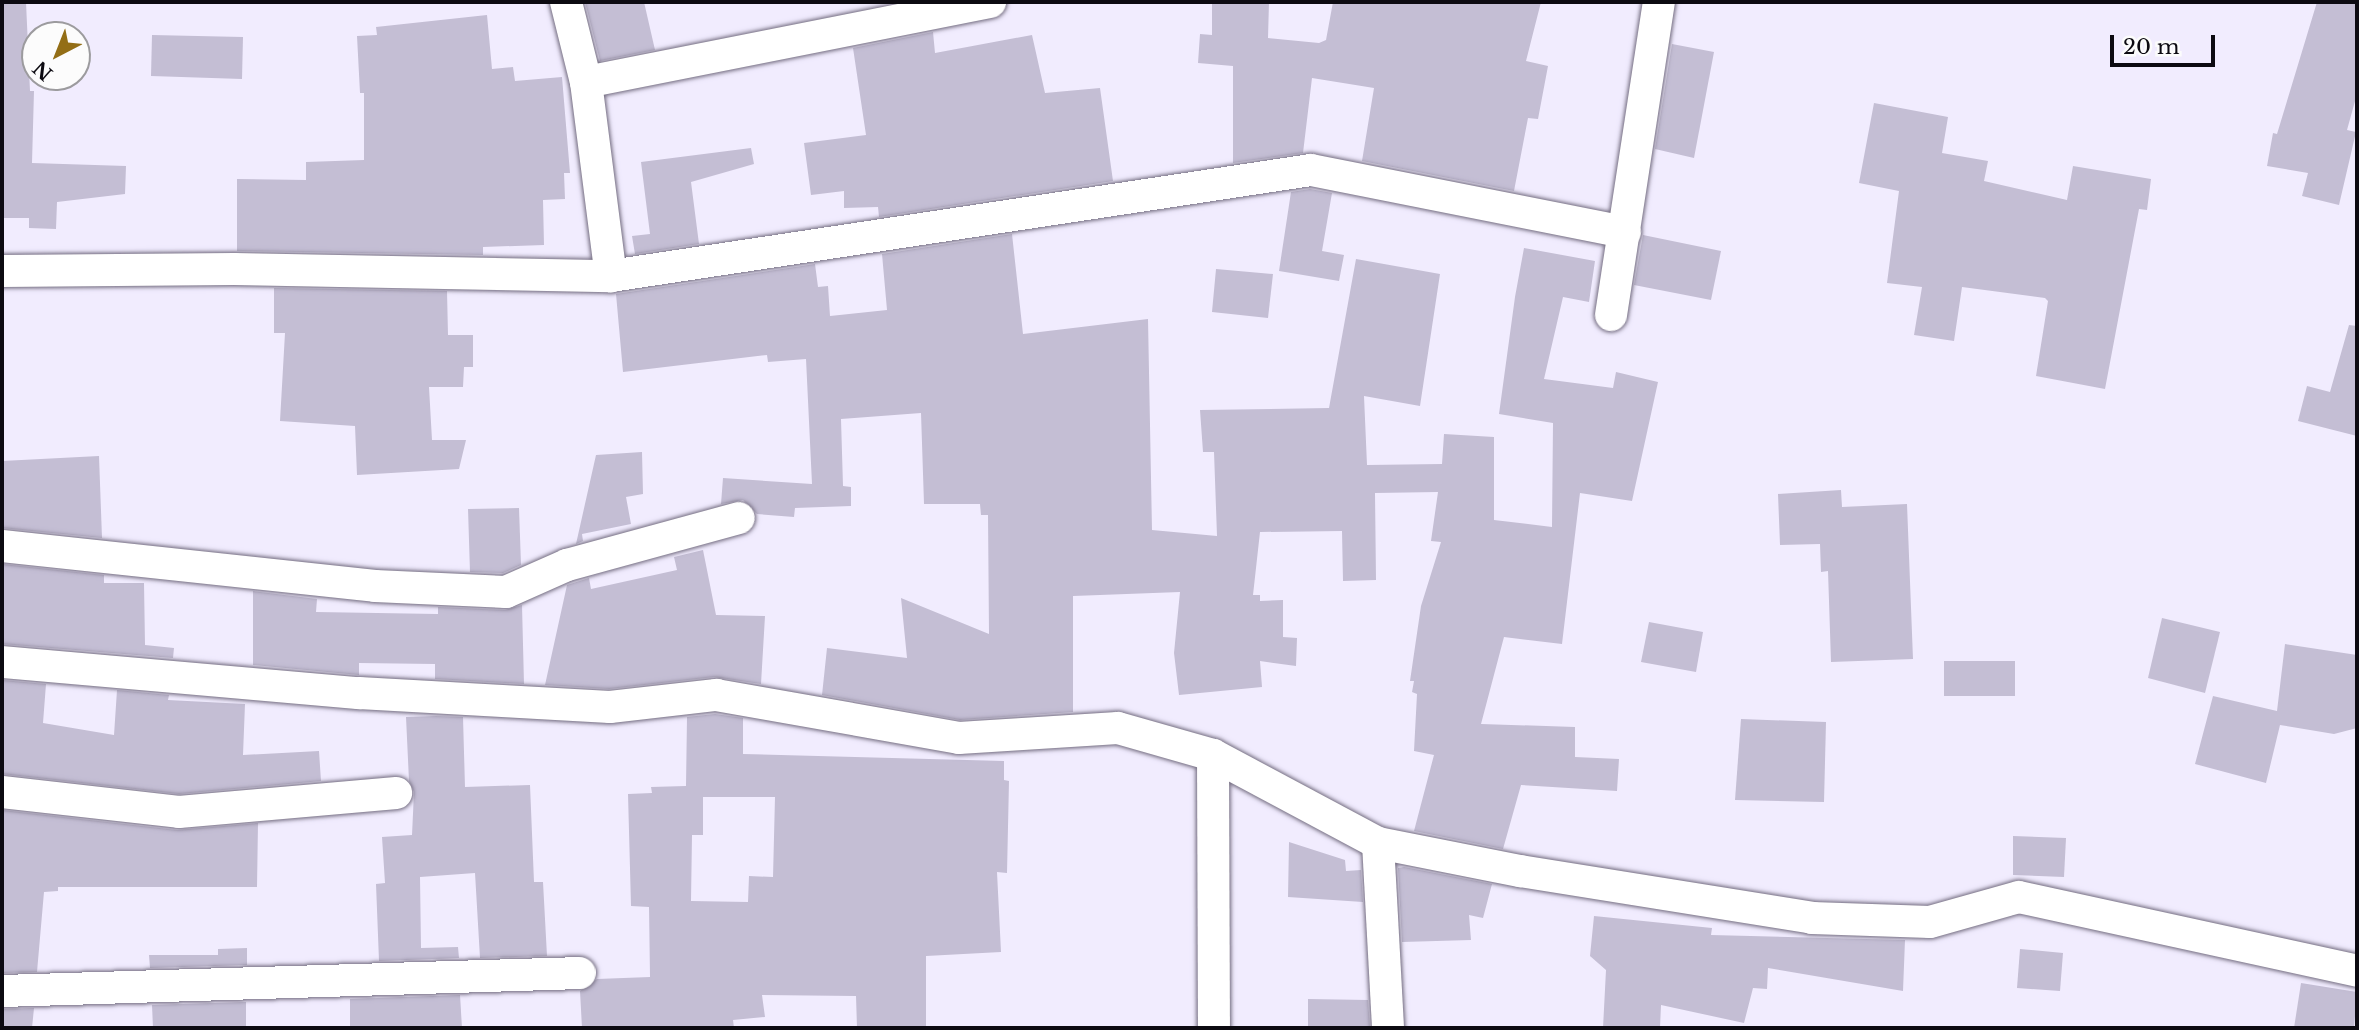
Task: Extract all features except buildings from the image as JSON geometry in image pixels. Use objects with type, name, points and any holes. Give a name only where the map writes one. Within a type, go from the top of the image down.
[{"type":"street","points":[[566,2],[586,82],[611,276]]},
{"type":"street","points":[[586,82],[990,2]]},
{"type":"street","points":[[1611,315],[1659,2]]},
{"type":"street","points":[[2,271],[234,269],[611,276],[1311,170],[1625,232]]},
{"type":"street","points":[[2,546],[375,586],[506,592],[566,565],[739,518]]},
{"type":"street","points":[[2,662],[359,693],[610,707],[716,695],[959,738],[1118,728],[1213,755],[1378,843],[1520,871],[1812,918],[1930,922],[2019,897],[2357,971]]},
{"type":"street","points":[[1213,755],[1214,1028]]},
{"type":"street","points":[[2,792],[180,812],[396,793]]},
{"type":"street","points":[[1378,843],[1388,1028]]},
{"type":"street","points":[[2,991],[580,973]]}]
